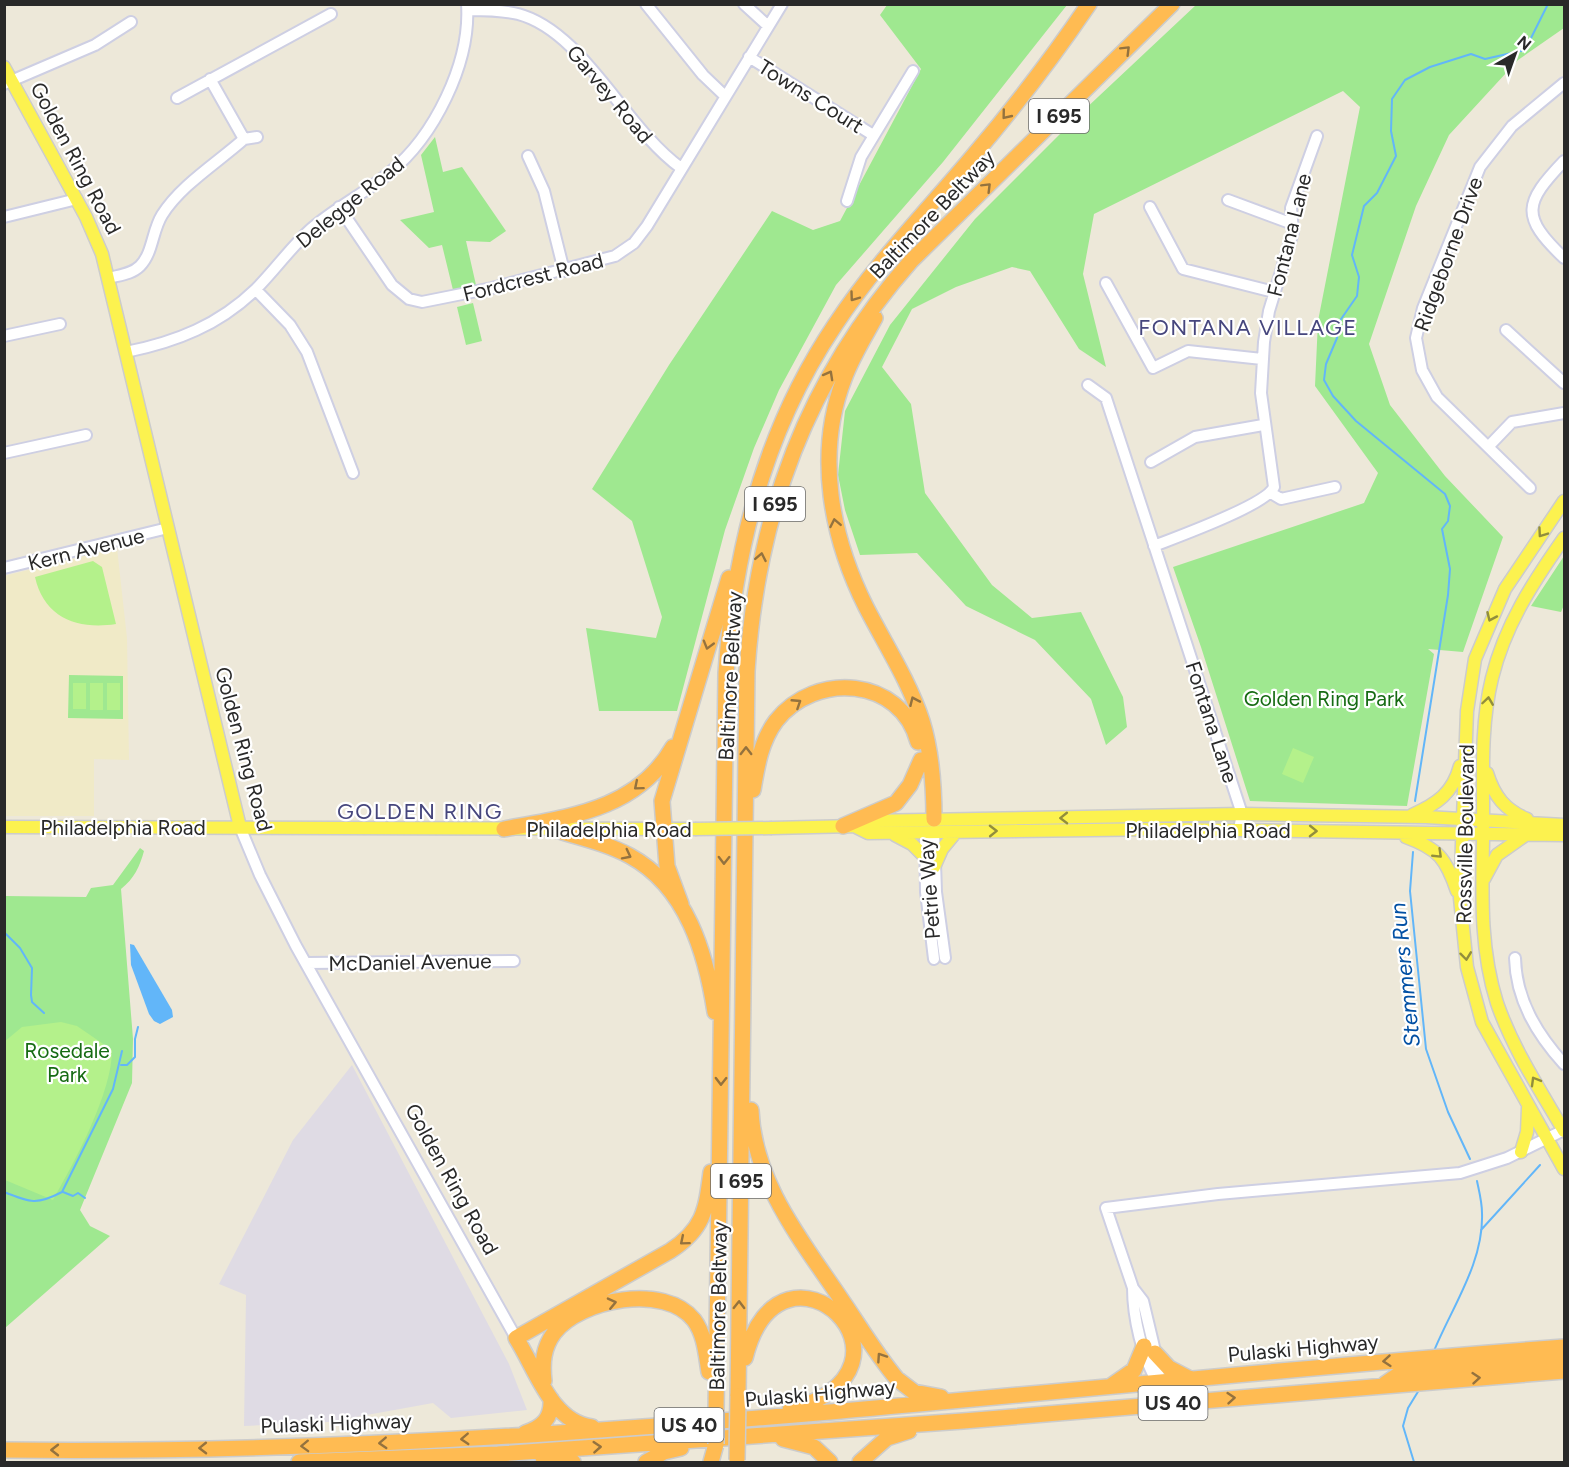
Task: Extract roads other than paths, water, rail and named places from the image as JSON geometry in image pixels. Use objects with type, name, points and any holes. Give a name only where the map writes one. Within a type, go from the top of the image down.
[{"type":"highway","points":[[1042,69],[1082,4]]},
{"type":"highway","name":"Baltimore Beltway","points":[[716,1462],[719,1441],[715,1403],[726,673],[730,622],[741,550],[758,486],[771,449],[805,375],[834,327],[883,260],[974,156],[1089,4]]},
{"type":"highway","name":"Baltimore Beltway","points":[[740,1462],[738,1390],[746,740],[751,616],[763,547],[777,494],[816,400],[855,332],[896,278],[1172,4]]},
{"type":"highway","points":[[929,826],[932,761],[922,720],[844,556],[834,518],[829,461],[839,393],[853,357],[877,314],[946,228]]},
{"type":"highway","points":[[721,1056],[707,969],[667,866],[662,829],[662,801],[726,586],[741,550]]},
{"type":"highway","points":[[746,830],[758,761],[766,737],[787,709],[813,693],[848,688],[875,693],[886,698],[910,720],[921,760],[929,826]]},
{"type":"highway","points":[[504,830],[582,814],[613,803],[652,774],[670,752],[686,723]]},
{"type":"highway","points":[[849,826],[896,803],[910,785],[921,760]]},
{"type":"highway","points":[[552,830],[610,847],[632,857],[659,878],[681,904]]},
{"type":"highway","points":[[744,994],[751,1125],[767,1180],[784,1214],[891,1372],[904,1386],[921,1395],[933,1397],[986,1399]]},
{"type":"highway","points":[[519,1342],[670,1251],[696,1230],[704,1215],[720,1107]]},
{"type":"highway","points":[[738,1390],[756,1326],[780,1303],[802,1298],[813,1299],[836,1311],[847,1324],[854,1345],[853,1362],[841,1384],[814,1402],[758,1419]]},
{"type":"highway","points":[[519,1342],[593,1308],[632,1299],[656,1299],[680,1307],[692,1318],[702,1336],[715,1403]]},
{"type":"highway","points":[[513,1437],[538,1428],[551,1410],[546,1347],[565,1322]]},
{"type":"highway","name":"Golden Ring Road","points":[[519,1342],[548,1392],[567,1419],[575,1424],[620,1430]]},
{"type":"highway","name":"Pulaski Highway","points":[[299,1462],[498,1454],[719,1441],[757,1435],[963,1421],[1383,1386],[1401,1373],[1564,1347]]},
{"type":"highway","points":[[1108,1388],[1134,1370],[1149,1350],[1169,1368],[1192,1380]]},
{"type":"highway","points":[[1425,1370],[1564,1358]]},
{"type":"highway","name":"Pulaski Highway","points":[[4,1450],[261,1447],[513,1437],[758,1419],[1192,1380],[1425,1370],[1564,1371]]},
{"type":"highway","points":[[810,1431],[857,1421],[891,1417],[1140,1394],[1151,1390],[1158,1383]]},
{"type":"highway","points":[[860,1462],[879,1443],[901,1432],[963,1421]]},
{"type":"highway","points":[[757,1435],[805,1443],[814,1447],[830,1462]]},
{"type":"highway","points":[[646,1462],[664,1452],[719,1441]]},
{"type":"highway","points":[[711,1462],[719,1441]]},
{"type":"highway","points":[[498,1454],[573,1462]]},
{"type":"main road","name":"Golden Ring Road","points":[[4,67],[8,82],[93,232],[109,278],[240,827]]},
{"type":"main road","name":"Rossville Boulevard","points":[[1564,501],[1512,577],[1482,638],[1470,686],[1460,898],[1467,967],[1476,1005],[1494,1047],[1564,1169]]},
{"type":"main road","name":"Rossville Boulevard","points":[[1564,538],[1527,594],[1508,631],[1490,686],[1483,759],[1482,882],[1482,930],[1497,1000],[1520,1055],[1564,1130]]},
{"type":"main road","points":[[1408,817],[1431,807],[1451,790],[1457,779],[1466,745]]},
{"type":"main road","points":[[1483,759],[1492,789],[1503,804],[1517,815],[1539,823]]},
{"type":"main road","name":"Philadelphia Road","points":[[849,826],[868,833],[891,833],[929,826],[1242,814],[1463,818],[1564,825]]},
{"type":"main road","name":"Philadelphia Road","points":[[4,827],[695,829],[849,826],[869,820],[929,826],[956,832],[1239,829],[1462,835],[1564,835]]},
{"type":"main road","points":[[934,867],[942,849],[956,832]]},
{"type":"main road","points":[[891,833],[912,844],[925,857]]},
{"type":"main road","points":[[1394,833],[1428,845],[1443,858],[1460,898]]},
{"type":"main road","points":[[1482,882],[1497,855],[1524,836]]},
{"type":"main road","points":[[1521,1152],[1527,1133],[1528,1106]]},
{"type":"street","points":[[646,4],[703,75],[725,96]]},
{"type":"street","points":[[744,4],[768,26]]},
{"type":"street","name":"Fordcrest Road","points":[[339,207],[392,285],[404,296],[416,301],[445,298],[564,271],[615,256],[628,248],[647,226],[782,4]]},
{"type":"street","name":"Garvey Road","points":[[468,7],[518,14],[537,21],[560,36],[578,53],[649,141],[681,168]]},
{"type":"street","name":"Delegge Road","points":[[126,352],[166,343],[217,320],[256,290],[298,242],[339,207],[392,171],[430,126],[453,82],[468,7]]},
{"type":"street","points":[[177,98],[331,14]]},
{"type":"street","points":[[8,82],[95,45],[131,21]]},
{"type":"street","name":"Towns Court","points":[[749,57],[873,135]]},
{"type":"street","name":"Towns Court","points":[[847,201],[861,156],[913,71]]},
{"type":"street","points":[[210,79],[244,139]]},
{"type":"street","name":"Ridgeborne Drive","points":[[1530,488],[1444,405],[1427,382],[1417,351],[1419,324],[1480,166],[1512,126],[1564,83]]},
{"type":"street","name":"Fontana Lane","points":[[1271,493],[1274,482],[1263,425],[1262,359],[1274,292],[1293,232],[1290,223],[1292,208],[1317,136]]},
{"type":"street","points":[[109,278],[127,274],[141,266],[157,224],[167,208],[244,139],[257,137]]},
{"type":"street","points":[[528,156],[544,191],[564,271]]},
{"type":"street","points":[[1564,161],[1539,190],[1532,210],[1539,231],[1564,258]]},
{"type":"street","points":[[4,217],[76,199]]},
{"type":"street","points":[[1228,200],[1290,223]]},
{"type":"street","points":[[1150,207],[1183,269],[1274,292]]},
{"type":"street","points":[[1106,283],[1154,368],[1188,351],[1262,359]]},
{"type":"street","points":[[256,290],[290,325],[307,352],[353,473]]},
{"type":"street","points":[[4,336],[60,324]]},
{"type":"street","points":[[1506,330],[1564,383]]},
{"type":"street","name":"Fontana Lane","points":[[1088,384],[1106,398],[1242,814],[1239,829]]},
{"type":"street","points":[[1488,447],[1512,422],[1564,413]]},
{"type":"street","points":[[1151,462],[1196,437],[1263,425]]},
{"type":"street","points":[[4,453],[86,435]]},
{"type":"street","points":[[1154,546],[1254,504],[1271,493],[1281,499],[1335,487]]},
{"type":"street","name":"Kern Avenue","points":[[4,568],[168,528]]},
{"type":"street","name":"Petrie Way","points":[[929,826],[940,958],[926,892],[925,857],[929,826]]},
{"type":"street","name":"Golden Ring Road","points":[[240,827],[264,883],[306,963],[519,1342]]},
{"type":"street","points":[[1515,958],[1517,980],[1531,1020],[1564,1064]]},
{"type":"street","name":"McDaniel Avenue","points":[[306,963],[514,961]]},
{"type":"street","points":[[1158,1383],[1150,1370],[1149,1350],[1133,1302],[1133,1288],[1106,1208],[1218,1194],[1451,1174],[1477,1168],[1521,1152],[1564,1130]]},
{"type":"water","points":[[130,944],[134,945],[172,1010],[173,1017],[160,1024],[154,1021],[149,1014],[131,965]]},
{"type":"waterway","name":"Stemmers Run","points":[[1415,801],[1448,595],[1450,569],[1442,529],[1448,521],[1450,506],[1445,494],[1356,421],[1333,396],[1324,380],[1326,364],[1337,338],[1339,322],[1357,296],[1359,277],[1352,255],[1364,206],[1377,193],[1396,156],[1391,131],[1392,99],[1405,80],[1430,67],[1471,54],[1485,59],[1525,50],[1548,4]]},
{"type":"waterway","name":"Stemmers Run","points":[[1413,852],[1410,891],[1426,1049],[1448,1112],[1470,1159]]},
{"type":"waterway","points":[[6,934],[20,948],[32,968],[32,1002],[44,1013]]},
{"type":"waterway","points":[[121,1065],[127,1065],[135,1057],[138,1027]]},
{"type":"waterway","points":[[4,1192],[34,1201],[40,1201],[62,1192],[113,1089],[122,1051]]},
{"type":"waterway","points":[[1481,1230],[1540,1165]]},
{"type":"waterway","name":"Stemmers Run","points":[[1434,1351],[1466,1284],[1478,1249],[1482,1213],[1477,1181]]},
{"type":"waterway","points":[[63,1192],[73,1196],[78,1193],[85,1198]]},
{"type":"waterway","name":"Stemmers Run","points":[[1414,1462],[1403,1426],[1408,1408],[1419,1390]]},
{"type":"district","name":"FONTANA VILLAGE","points":[[1248,327]]},
{"type":"district","name":"GOLDEN RING","points":[[420,811]]},
{"type":"park label","name":"Golden Ring Park","points":[[1324,698]]},
{"type":"park label","name":"Rosedale Park","points":[[67,1062]]}]
